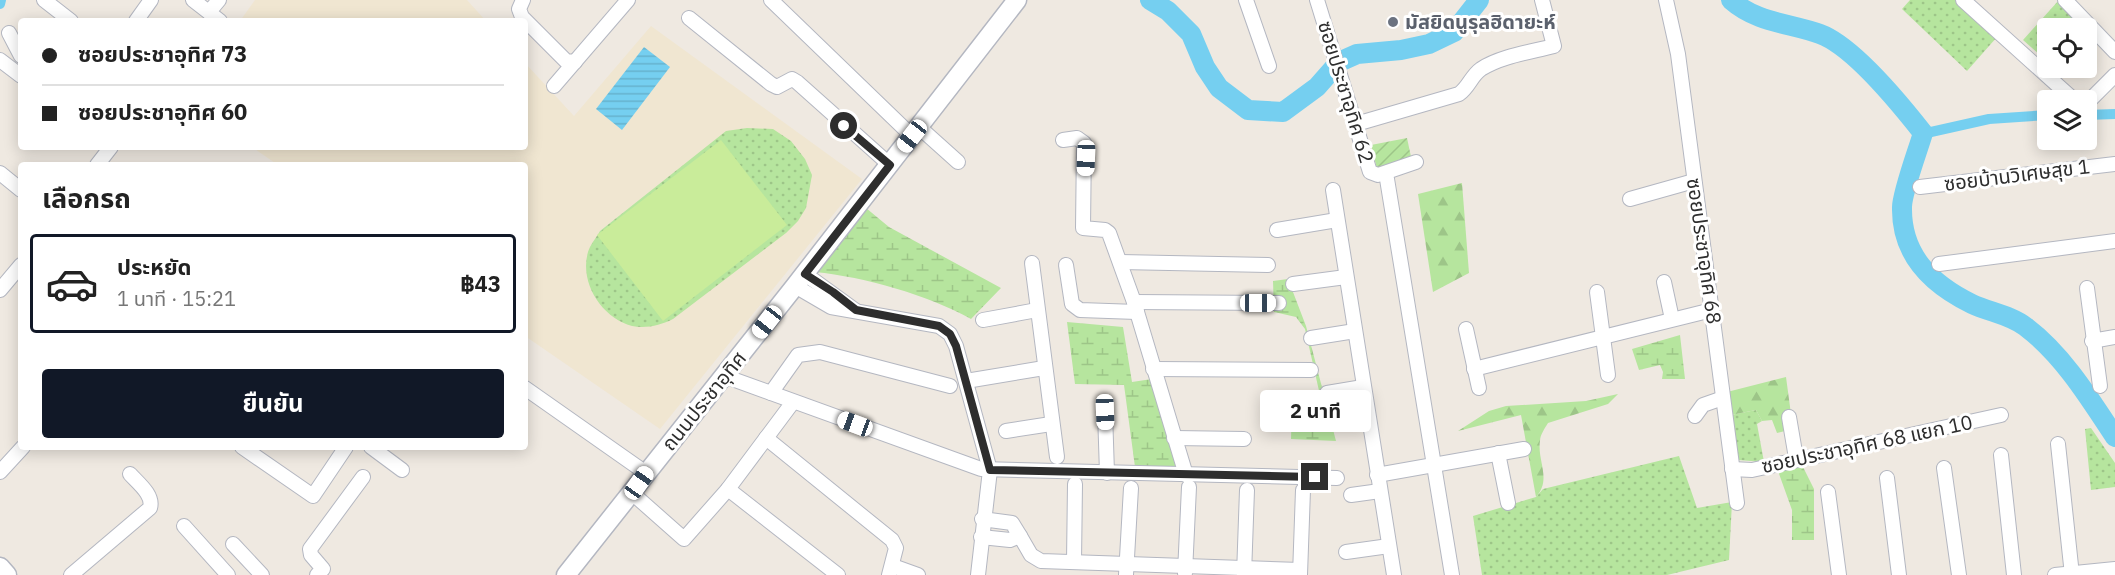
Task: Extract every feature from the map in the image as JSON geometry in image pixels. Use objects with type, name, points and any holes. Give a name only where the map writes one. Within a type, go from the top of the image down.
[{"type":"main road","name":"ถนนประชาอุทิศ","points":[[566,575],[890,165],[1011,2]]},
{"type":"main road","points":[[0,567],[7,575]]},
{"type":"street","points":[[44,0],[67,18]]},
{"type":"street","points":[[193,0],[216,18]]},
{"type":"street","points":[[208,12],[219,0]]},
{"type":"street","points":[[523,0],[519,9],[523,18]]},
{"type":"street","points":[[554,86],[628,0]]},
{"type":"street","points":[[771,0],[915,132],[958,162]]},
{"type":"street","points":[[1246,0],[1269,66]]},
{"type":"street","name":"ซอยประชาอุทิศ 62","points":[[1317,0],[1341,71],[1370,172],[1374,175],[1416,162]]},
{"type":"street","points":[[1356,124],[1459,94],[1465,90],[1473,76],[1492,63],[1554,46],[1542,0]]},
{"type":"street","name":"ซอยประชาอุทิศ 68","points":[[1666,0],[1678,54],[1737,503]]},
{"type":"street","points":[[1964,0],[2063,90]]},
{"type":"street","points":[[2065,0],[2115,52]]},
{"type":"street","points":[[137,18],[144,3]]},
{"type":"street","points":[[689,18],[771,84],[777,87],[792,79],[890,165]]},
{"type":"street","points":[[528,23],[566,61],[575,62]]},
{"type":"street","points":[[9,33],[18,50]]},
{"type":"street","points":[[0,60],[18,74]]},
{"type":"street","points":[[2097,93],[2115,75]]},
{"type":"street","points":[[1063,140],[1077,138],[1084,143],[1083,228],[1106,230],[1120,262],[1136,307],[1188,481],[1185,571]]},
{"type":"street","points":[[99,162],[109,150]]},
{"type":"street","name":"ซอยบ้านวิเศษสุข 1","points":[[1920,187],[2115,164]]},
{"type":"street","points":[[0,173],[18,188]]},
{"type":"street","points":[[1386,179],[1452,575]]},
{"type":"street","points":[[1630,199],[1694,181]]},
{"type":"street","points":[[1333,190],[1394,575]]},
{"type":"street","points":[[1277,230],[1337,220]]},
{"type":"street","points":[[1940,264],[2115,241]]},
{"type":"street","points":[[1120,262],[1268,265]]},
{"type":"street","points":[[1032,263],[1057,457]]},
{"type":"street","points":[[1066,265],[1069,294],[1072,303],[1080,310],[1279,303]]},
{"type":"street","points":[[0,290],[18,271]]},
{"type":"street","points":[[1293,284],[1346,276]]},
{"type":"street","points":[[800,280],[833,292],[856,310],[939,326],[950,334],[966,381],[990,470],[982,519],[978,575]]},
{"type":"street","points":[[1664,282],[1672,319]]},
{"type":"street","points":[[2087,288],[2092,341],[2100,386]]},
{"type":"street","points":[[1598,292],[1608,375]]},
{"type":"street","points":[[983,320],[1037,310]]},
{"type":"street","points":[[1474,369],[1712,310]]},
{"type":"street","points":[[1466,329],[1479,388]]},
{"type":"street","points":[[1311,338],[1355,332]]},
{"type":"street","points":[[2092,341],[2115,337]]},
{"type":"street","points":[[771,393],[798,355],[803,352],[820,352],[950,386]]},
{"type":"street","points":[[966,381],[1044,368]]},
{"type":"street","points":[[1153,369],[1311,370]]},
{"type":"street","points":[[724,376],[990,470],[1107,473],[1188,481],[1337,478]]},
{"type":"street","points":[[1327,393],[1363,387]]},
{"type":"street","points":[[528,390],[646,473]]},
{"type":"street","points":[[1695,416],[1703,405],[1723,398]]},
{"type":"street","points":[[632,493],[684,539],[728,489],[793,402]]},
{"type":"street","points":[[1105,412],[1107,473]]},
{"type":"street","name":"ซอยประชาอุทิศ 68 แยก 10","points":[[1732,468],[1752,470],[1796,458],[2001,415]]},
{"type":"street","points":[[1789,417],[1796,458]]},
{"type":"street","points":[[1005,431],[1051,424]]},
{"type":"street","points":[[766,438],[892,540],[896,548],[891,570],[918,575]]},
{"type":"street","points":[[1174,438],[1244,440]]},
{"type":"street","points":[[2058,444],[2072,574]]},
{"type":"street","points":[[1377,475],[1524,449]]},
{"type":"street","points":[[0,472],[20,450]]},
{"type":"street","points":[[246,450],[313,496],[344,450]]},
{"type":"street","points":[[374,450],[402,470]]},
{"type":"street","points":[[1498,453],[1508,502]]},
{"type":"street","points":[[2001,455],[2014,575]]},
{"type":"street","points":[[1944,468],[1959,575]]},
{"type":"street","points":[[71,575],[150,508],[149,495],[130,474]]},
{"type":"street","points":[[317,575],[322,569],[311,555],[310,549],[363,477]]},
{"type":"street","points":[[1887,478],[1899,575]]},
{"type":"street","points":[[1067,566],[1075,484]]},
{"type":"street","points":[[1126,569],[1131,488]]},
{"type":"street","points":[[728,489],[838,575]]},
{"type":"street","points":[[1244,571],[1247,490]]},
{"type":"street","points":[[982,519],[1012,523],[1031,555],[1041,561],[1067,566],[1300,573],[1303,490]]},
{"type":"street","points":[[1352,495],[1380,491]]},
{"type":"street","points":[[1828,492],[1839,575]]},
{"type":"street","points":[[184,526],[228,575]]},
{"type":"street","points":[[981,537],[1010,540],[1020,536]]},
{"type":"street","points":[[233,544],[262,575]]},
{"type":"street","points":[[1346,552],[1389,546]]},
{"type":"street","points":[[2055,575],[2115,569]]},
{"type":"shaded area","points":[[255,0],[467,0],[483,18],[242,18]]},
{"type":"shaded area","points":[[651,26],[862,179],[660,429],[528,338],[528,162],[274,162],[256,150],[528,150],[528,66],[574,116]]},
{"type":"green space","points":[[1910,0],[1956,0],[1997,37],[1967,71],[1902,9]]},
{"type":"green space","points":[[2059,0],[2077,18],[2043,18]]},
{"type":"green space","points":[[2037,24],[2037,52],[2023,40]]},
{"type":"green space","points":[[747,128],[773,129],[791,141],[805,159],[812,175],[806,208],[798,221],[786,233],[673,319],[643,327],[621,322],[595,298],[587,276],[588,252],[600,231],[726,131]]},
{"type":"green space","points":[[1407,138],[1413,166],[1379,177],[1371,145]]},
{"type":"green space","points":[[721,140],[787,225],[663,321],[597,235]]},
{"type":"green space","points":[[1462,183],[1469,273],[1433,292],[1418,194]]},
{"type":"green space","points":[[866,208],[889,227],[1001,288],[971,319],[936,302],[896,288],[815,272]]},
{"type":"green space","points":[[1288,279],[1306,326],[1336,441],[1291,439],[1292,404],[1322,404],[1305,329],[1296,317],[1274,312],[1273,281]]},
{"type":"green space","points":[[1067,322],[1123,327],[1132,382],[1152,379],[1180,463],[1175,470],[1135,467],[1124,385],[1075,384]]},
{"type":"green space","points":[[1680,335],[1685,379],[1662,379],[1663,372],[1660,365],[1639,370],[1632,349]]},
{"type":"green space","points":[[1786,377],[1793,429],[1777,433],[1772,420],[1762,421],[1756,410],[1731,415],[1727,392]]},
{"type":"green space","points":[[1618,394],[1608,404],[1548,423],[1540,439],[1544,477],[1541,490],[1536,497],[1521,415],[1458,431],[1489,411],[1506,406],[1586,401]]},
{"type":"green space","points":[[1756,410],[1762,421],[1757,424],[1764,462],[1738,460],[1731,415]]},
{"type":"green space","points":[[2091,428],[2115,463],[2115,487],[2091,490],[2085,429]]},
{"type":"green space","points":[[1679,456],[1697,508],[1732,502],[1729,560],[1667,575],[1482,575],[1473,516],[1536,497],[1543,489]]},
{"type":"green space","points":[[1800,461],[1814,489],[1814,540],[1792,540],[1792,510],[1778,471]]},
{"type":"water","points":[[644,47],[670,67],[622,130],[596,109]]},
{"type":"waterway","points":[[0,4],[1,0]]},
{"type":"waterway","points":[[1150,0],[1168,11],[1191,34],[1205,67],[1219,88],[1248,110],[1283,112],[1317,87],[1339,62],[1357,54],[1401,50],[1429,44],[1454,32],[1479,0]]},
{"type":"waterway","points":[[1731,0],[1741,8],[1762,18],[1820,34],[1833,41],[1861,63],[1889,93],[1923,133],[1907,182],[1902,207],[1903,224],[1913,254],[1932,277],[1957,296],[2020,323],[2039,338],[2075,378],[2115,437]]},
{"type":"waterway","points":[[2097,115],[2115,114]]},
{"type":"waterway","points":[[1922,134],[1989,119],[2037,116]]},
{"type":"place","name":"มัสยิดนูรุลฮิดายะห์","points":[[1393,22]]},
{"type":"route","points":[[844,126],[890,165],[805,274],[856,310],[939,326],[950,334],[956,346],[990,470],[1315,477]]}]
